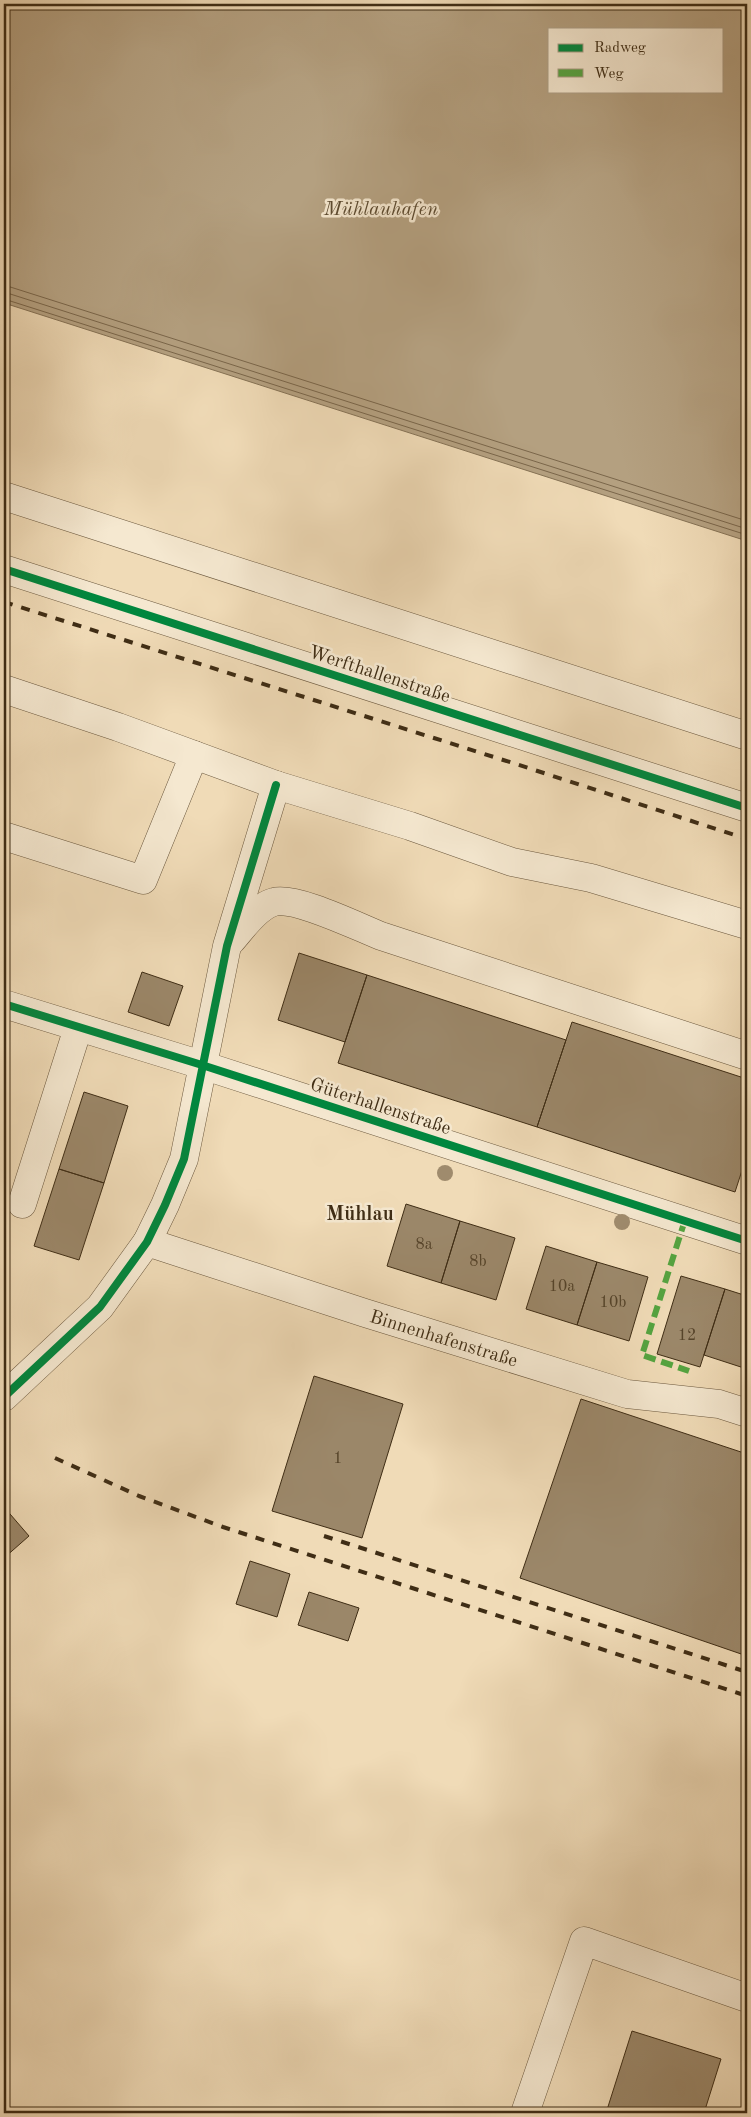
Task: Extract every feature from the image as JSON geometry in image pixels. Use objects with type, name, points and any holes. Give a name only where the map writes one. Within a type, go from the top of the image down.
[{"type":"street","points":[[4,496],[747,736]]},
{"type":"street","name":"Werfthallenstraße","points":[[4,569],[747,808]]},
{"type":"street","points":[[4,689],[276,785],[410,826],[512,862],[591,878],[747,925]]},
{"type":"street","points":[[4,836],[143,880],[194,755]]},
{"type":"street","points":[[4,1397],[100,1307],[147,1242],[165,1205],[184,1159],[196,1108],[202,1065],[227,946],[276,785]]},
{"type":"street","points":[[227,946],[263,907],[274,902],[287,902],[331,915],[381,936],[747,1056]]},
{"type":"street","name":"Güterhallenstraße","points":[[4,1004],[202,1065],[747,1241]]},
{"type":"street","points":[[22,1204],[78,1028]]},
{"type":"street","name":"Binnenhafenstraße","points":[[147,1242],[366,1313],[627,1394],[718,1404],[747,1413]]},
{"type":"street","points":[[525,2113],[584,1941],[747,1998]]},
{"type":"water","name":"Mühlauhafen","points":[[4,4],[734,4],[747,8],[747,541],[4,303]]},
{"type":"building","points":[[299,953],[367,975],[345,1042],[278,1020]]},
{"type":"building","points":[[142,972],[183,986],[169,1026],[128,1012]]},
{"type":"building","points":[[367,975],[566,1040],[537,1127],[338,1063]]},
{"type":"building","points":[[572,1022],[747,1079],[747,1155],[735,1192],[537,1127]]},
{"type":"building","points":[[84,1092],[128,1106],[104,1183],[59,1169]]},
{"type":"building","points":[[59,1169],[104,1183],[79,1260],[34,1246]]},
{"type":"building","points":[[406,1204],[460,1221],[441,1283],[387,1266]]},
{"type":"building","points":[[460,1221],[515,1238],[496,1300],[441,1283]]},
{"type":"building","points":[[546,1246],[597,1262],[577,1325],[526,1309]]},
{"type":"building","points":[[597,1262],[648,1277],[629,1341],[577,1325]]},
{"type":"building","points":[[681,1276],[725,1289],[700,1367],[657,1354]]},
{"type":"building","points":[[725,1289],[747,1296],[747,1369],[704,1355]]},
{"type":"building","points":[[314,1376],[403,1404],[362,1538],[272,1511]]},
{"type":"building","points":[[581,1399],[747,1454],[747,1656],[520,1578]]},
{"type":"building","points":[[4,1507],[29,1536],[4,1558]]},
{"type":"building","points":[[250,1561],[290,1574],[277,1617],[236,1604]]},
{"type":"building","points":[[309,1592],[359,1608],[348,1641],[298,1625]]},
{"type":"building","points":[[632,2031],[721,2059],[704,2113],[606,2113]]},
{"type":"railway","points":[[4,602],[747,839]]},
{"type":"railway","points":[[55,1458],[139,1496],[223,1527],[747,1696]]},
{"type":"railway","points":[[324,1536],[747,1672]]},
{"type":"marked path","points":[[685,1220],[642,1355],[689,1371]]},
{"type":"cycle path","points":[[4,569],[747,808]]},
{"type":"cycle path","points":[[4,1397],[100,1307],[147,1242],[165,1205],[184,1159],[227,946],[276,785]]},
{"type":"cycle path","points":[[4,1004],[202,1065],[747,1241]]},
{"type":"district","name":"Mühlau","points":[[360,1213]]}]
